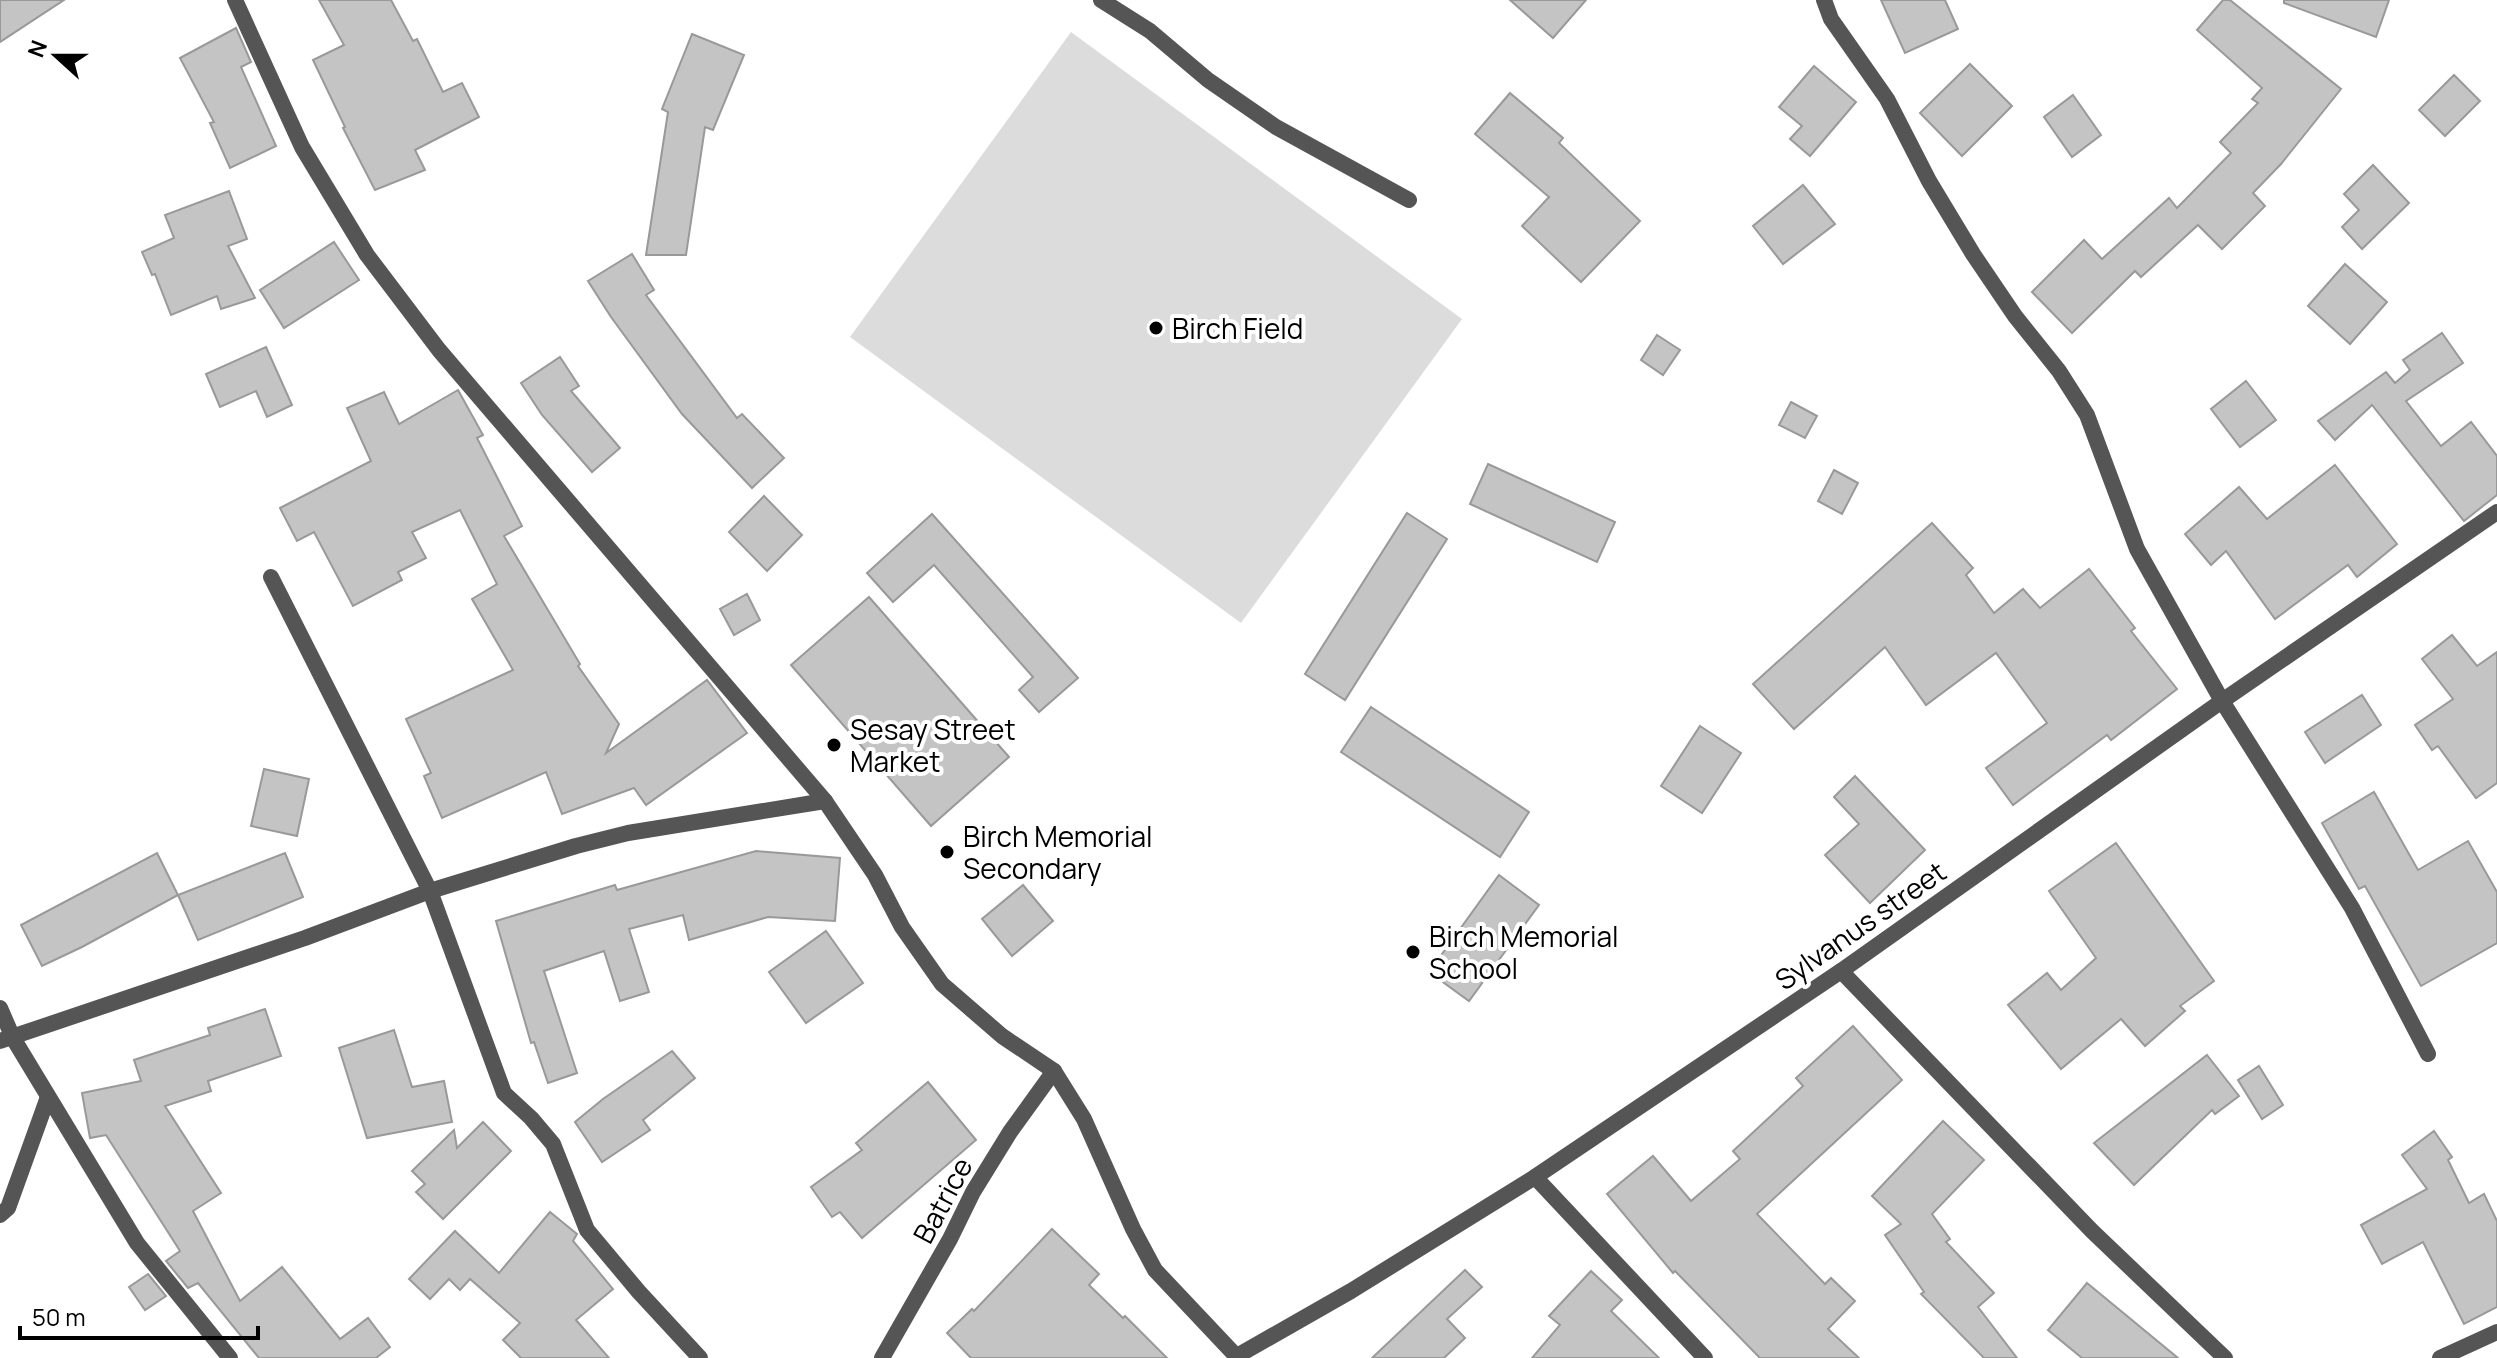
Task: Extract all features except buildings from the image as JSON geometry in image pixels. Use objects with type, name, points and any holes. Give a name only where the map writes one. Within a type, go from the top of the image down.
[{"type":"street","points":[[235,0],[302,147],[367,255],[439,350],[825,801],[875,875],[902,927],[942,984],[1002,1036],[1054,1071],[1084,1119],[1133,1229],[1155,1270],[1238,1357]]},
{"type":"street","points":[[1101,0],[1150,31],[1208,80],[1276,127],[1409,200]]},
{"type":"street","points":[[1824,0],[1831,19],[1887,99],[1929,181],[1973,254],[2015,316],[2059,371],[2087,415],[2137,549],[2222,701],[2352,908],[2428,1054]]},
{"type":"street","name":"Sylvanus street","points":[[1238,1357],[1535,1177],[1841,971],[2222,701],[2497,512]]},
{"type":"street","points":[[271,577],[430,891],[504,1093],[553,1144],[587,1230],[700,1358]]},
{"type":"street","points":[[6,1040],[305,938],[430,891],[576,846],[628,833],[825,801]]},
{"type":"street","points":[[1841,971],[2092,1231],[2225,1358]]},
{"type":"street","points":[[0,1008],[6,1040],[48,1097],[137,1243],[230,1358]]},
{"type":"street","name":"Batrice","points":[[882,1358],[950,1239],[973,1192],[1010,1132],[1054,1071]]},
{"type":"street","points":[[0,1215],[8,1208],[48,1097]]},
{"type":"street","points":[[1535,1177],[1705,1358]]},
{"type":"street","points":[[2440,1358],[2497,1332]]},
{"type":"shaded area","name":"Birch Field","points":[[1071,32],[1462,319],[1241,623],[850,337]]},
{"type":"place","name":"Birch Field","points":[[1156,328]]},
{"type":"place","name":"Sesay Street Market","points":[[834,745]]},
{"type":"place","name":"Birch Memorial Secondary","points":[[947,852]]},
{"type":"place","name":"Birch Memorial School","points":[[1413,952]]}]
